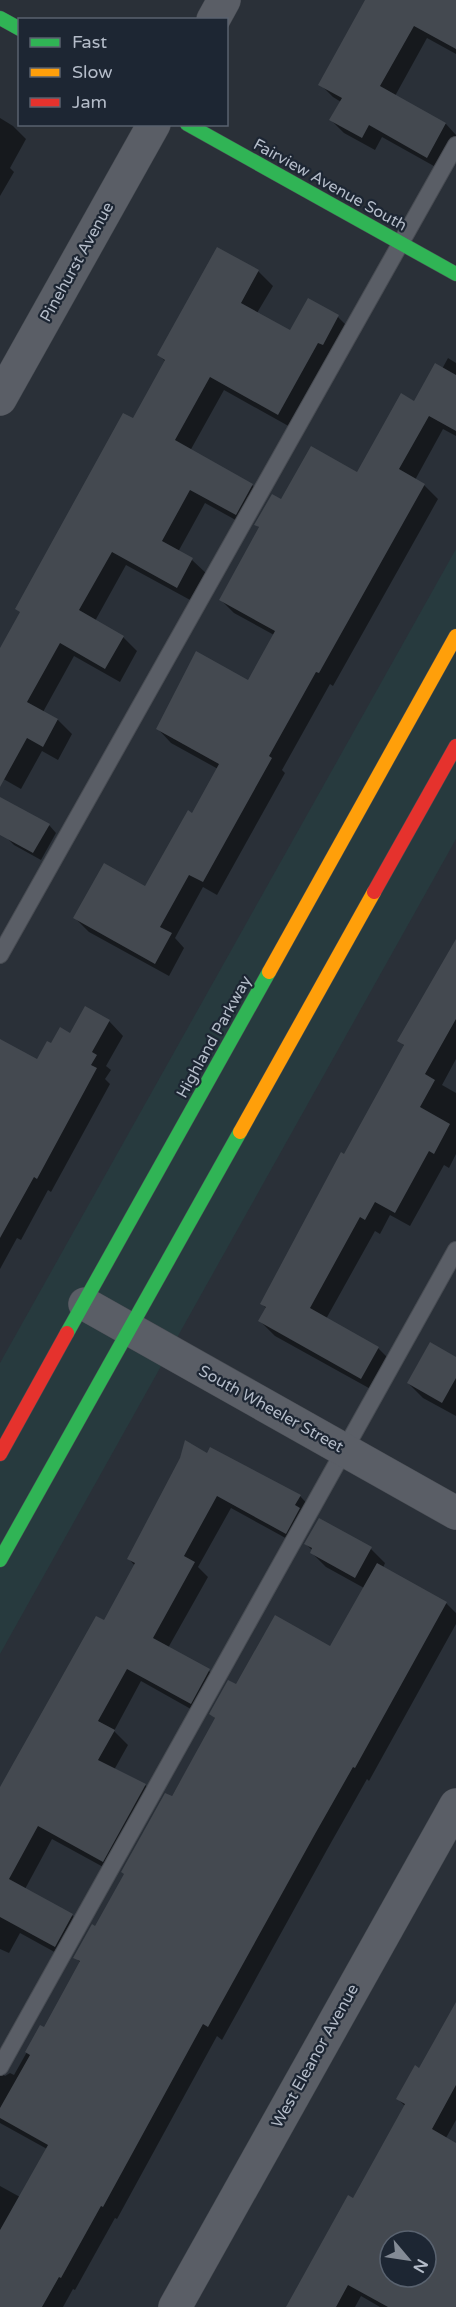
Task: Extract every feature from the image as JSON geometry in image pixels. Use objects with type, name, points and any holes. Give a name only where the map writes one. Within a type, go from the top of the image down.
[{"type":"street","points":[[214,18],[224,0]]},
{"type":"street","points":[[0,18],[18,28]]},
{"type":"street","name":"Pinehurst Avenue","points":[[0,399],[153,126]]},
{"type":"street","name":"Fairview Avenue South","points":[[191,126],[456,274]]},
{"type":"street","name":"Highland Parkway","points":[[0,1454],[456,636]]},
{"type":"street","points":[[0,1560],[456,746]]},
{"type":"street","name":"South Wheeler Street","points":[[85,1304],[456,1514]]},
{"type":"street","name":"West Eleanor Avenue","points":[[175,2307],[456,1805]]},
{"type":"lane","points":[[0,956],[456,145]]},
{"type":"lane","points":[[0,2067],[456,1250]]},
{"type":"green space","points":[[456,549],[456,839],[0,1654],[0,1363]]},
{"type":"building","points":[[365,0],[456,0],[456,49],[414,26],[380,86],[446,123],[427,158],[369,125],[362,138],[329,120],[342,98],[318,85]]},
{"type":"building","points":[[217,247],[259,270],[241,303],[290,330],[308,298],[339,315],[323,345],[318,343],[278,415],[210,377],[175,440],[253,484],[236,515],[190,490],[162,541],[193,558],[177,588],[112,552],[79,610],[124,636],[105,669],[60,643],[27,702],[58,719],[43,747],[27,738],[0,787],[0,648],[20,612],[15,609],[123,413],[133,418],[165,360],[157,355]]},
{"type":"building","points":[[435,363],[456,375],[456,431],[429,416],[399,469],[425,484],[319,673],[316,672],[269,756],[272,758],[203,882],[189,875],[160,927],[172,933],[155,964],[73,918],[104,863],[145,886],[188,810],[192,813],[219,764],[156,729],[196,651],[248,680],[275,631],[219,600],[259,527],[254,525],[272,494],[281,499],[311,446],[357,472],[401,393],[414,401]]},
{"type":"building","points":[[0,797],[50,824],[33,853],[0,835]]},
{"type":"building","points":[[456,939],[456,1019],[425,1074],[435,1080],[420,1107],[450,1124],[434,1154],[429,1151],[395,1213],[375,1202],[365,1220],[360,1217],[310,1308],[379,1347],[361,1379],[258,1321],[266,1307],[260,1304],[341,1152],[344,1154],[404,1045],[397,1041]]},
{"type":"building","points":[[85,1006],[110,1020],[92,1052],[97,1055],[91,1065],[97,1068],[37,1179],[34,1177],[0,1238],[0,1039],[37,1059],[47,1041],[51,1043],[60,1027],[70,1033]]},
{"type":"building","points":[[430,1342],[456,1357],[456,1378],[442,1403],[407,1383]]},
{"type":"building","points":[[185,1440],[207,1453],[210,1447],[301,1495],[295,1505],[300,1508],[286,1534],[217,1496],[184,1556],[195,1562],[153,1638],[210,1669],[191,1704],[127,1669],[98,1721],[115,1730],[98,1760],[146,1784],[103,1862],[38,1826],[9,1879],[73,1914],[55,1947],[0,1917],[0,1787],[96,1616],[104,1620],[135,1563],[127,1559],[180,1458]]},
{"type":"building","points":[[319,1518],[372,1547],[355,1578],[310,1553],[312,1548],[304,1544]]},
{"type":"building","points":[[377,1563],[447,1602],[208,2027],[203,2024],[103,2207],[101,2206],[61,2278],[59,2277],[42,2307],[0,2307],[0,2230],[48,2145],[0,2118],[0,2108],[30,2055],[25,2052],[40,2025],[44,2027],[80,1961],[73,1958],[92,1924],[95,1926],[124,1874],[121,1872],[165,1793],[172,1796],[215,1718],[209,1714],[228,1680],[236,1684],[275,1615],[330,1646]]},
{"type":"building","points":[[456,2002],[456,2085],[432,2129],[456,2143],[456,2307],[388,2307],[348,2285],[336,2307],[286,2307],[348,2195],[353,2198],[405,2104],[396,2099],[415,2065],[419,2068]]},
{"type":"traffic: fast","points":[[0,18],[18,28]]},
{"type":"traffic: fast","points":[[191,126],[456,274]]},
{"type":"traffic: fast","points":[[67,1333],[269,972]]},
{"type":"traffic: fast","points":[[0,1560],[240,1132]]},
{"type":"traffic: slow","points":[[269,972],[456,636]]},
{"type":"traffic: slow","points":[[240,1132],[374,892]]},
{"type":"traffic: jam","points":[[374,892],[456,746]]},
{"type":"traffic: jam","points":[[0,1454],[67,1333]]}]
